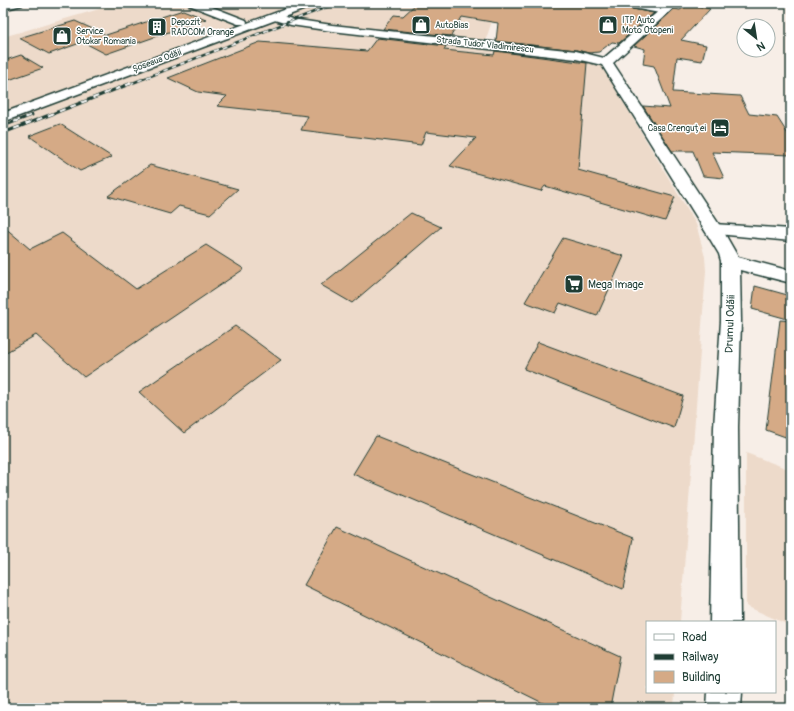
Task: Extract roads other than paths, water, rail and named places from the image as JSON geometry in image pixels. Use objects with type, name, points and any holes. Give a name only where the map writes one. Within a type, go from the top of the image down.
[{"type":"street","points":[[3,7],[18,3]]},
{"type":"street","points":[[193,3],[242,22]]},
{"type":"street","name":"Șoseaua Odăii","points":[[3,110],[295,3]]},
{"type":"street","name":"Șoseaua Odăii","points":[[3,118],[312,3]]},
{"type":"street","points":[[622,3],[665,12]]},
{"type":"street","points":[[606,62],[674,3]]},
{"type":"street","name":"Strada Tudor Vladimirescu","points":[[275,17],[291,22],[332,28],[576,55],[606,62]]},
{"type":"street","name":"Drumul Odăii","points":[[606,62],[728,254],[730,261],[731,321],[726,427],[725,621]]},
{"type":"street","points":[[713,230],[791,235]]},
{"type":"street","points":[[730,261],[791,277]]},
{"type":"street","points":[[724,693],[724,708]]},
{"type":"railway","points":[[130,84],[337,3]]},
{"type":"railway","points":[[3,133],[132,83]]},
{"type":"railway","points":[[3,126],[32,115]]},
{"type":"place","name":"AutoBias","points":[[421,25]]},
{"type":"place","name":"ITP Auto Moto Otopeni","points":[[608,25]]},
{"type":"place","name":"Depozit RADCOM Orange","points":[[157,27]]},
{"type":"place","name":"Service Otokar Romania","points":[[62,36]]},
{"type":"place","name":"Casa Crenguței","points":[[720,128]]},
{"type":"place","name":"Mega Image","points":[[574,284]]}]
